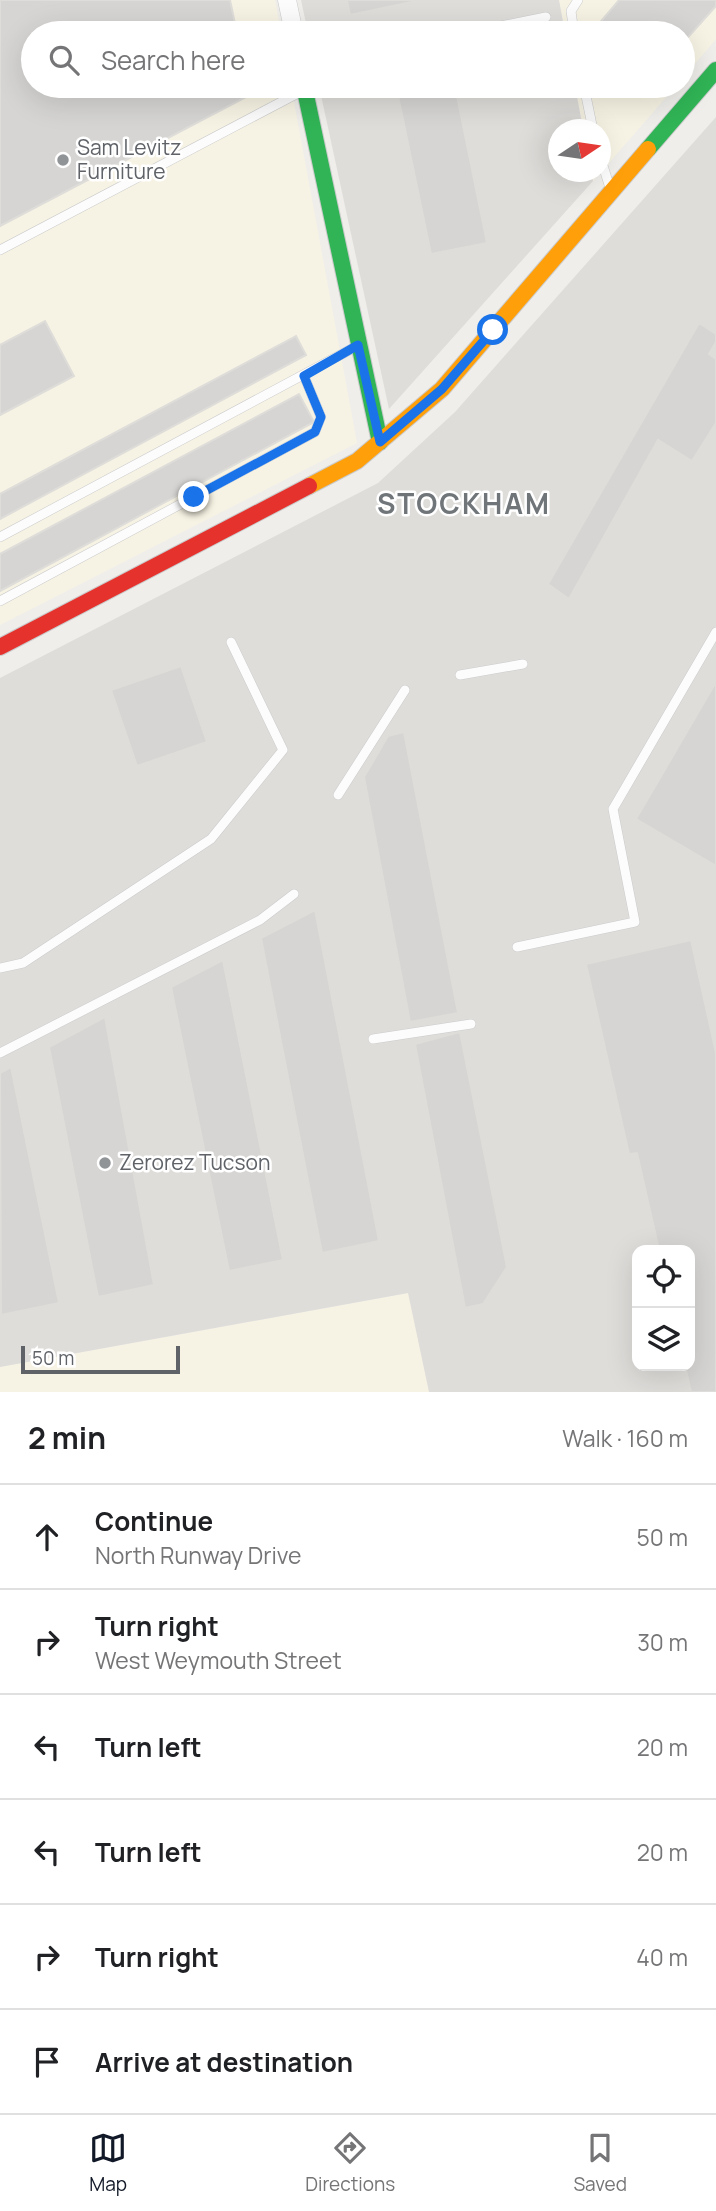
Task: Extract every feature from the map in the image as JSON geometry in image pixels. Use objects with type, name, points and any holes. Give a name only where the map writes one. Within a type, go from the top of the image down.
[{"type":"street","points":[[287,0],[291,21]]},
{"type":"street","points":[[695,95],[716,70]]},
{"type":"street","points":[[306,98],[380,442]]},
{"type":"street","points":[[0,648],[357,461],[442,389],[692,98]]},
{"type":"lane","points":[[572,21],[571,11],[578,0]]},
{"type":"lane","points":[[526,21],[546,17]]},
{"type":"lane","points":[[0,250],[285,98]]},
{"type":"lane","points":[[586,98],[591,119]]},
{"type":"lane","points":[[609,182],[612,192]]},
{"type":"lane","points":[[0,537],[358,345]]},
{"type":"lane","points":[[0,601],[315,432],[321,417],[304,376]]},
{"type":"lane","points":[[517,947],[635,922],[613,809],[716,632]]},
{"type":"lane","points":[[0,968],[23,963],[211,839],[282,750],[231,642]]},
{"type":"lane","points":[[460,675],[523,664]]},
{"type":"lane","points":[[338,795],[405,690]]},
{"type":"lane","points":[[0,1053],[260,920],[294,894]]},
{"type":"lane","points":[[373,1039],[471,1024]]},
{"type":"shaded area","points":[[0,0],[275,0],[279,21],[21,21],[21,98],[293,98],[357,443],[0,625]]},
{"type":"shaded area","points":[[301,0],[559,0],[563,21],[305,21]]},
{"type":"shaded area","points":[[559,0],[716,0],[716,39],[695,64],[695,21],[563,21]]},
{"type":"shaded area","points":[[322,98],[577,98],[581,119],[548,119],[548,182],[592,182],[389,409]]},
{"type":"shaded area","points":[[577,98],[666,98],[611,160],[611,119],[581,119]]},
{"type":"shaded area","points":[[716,117],[716,1392],[429,1392],[408,1293],[0,1367],[0,678],[378,483],[455,412]]},
{"type":"shaded area","points":[[409,1293],[429,1392],[0,1392],[0,1367]]},
{"type":"building","name":"Sam Levitz Furniture","points":[[0,0],[230,0],[234,21],[21,21],[21,98],[244,98],[0,226]]},
{"type":"building","points":[[347,0],[421,0],[350,15]]},
{"type":"building","points":[[619,0],[716,0],[716,6],[695,30],[695,21],[601,21]]},
{"type":"building","points":[[398,98],[457,98],[487,243],[431,254]]},
{"type":"building","points":[[45,321],[74,376],[0,415],[0,345]]},
{"type":"building","points":[[699,323],[716,334],[716,342],[709,354],[716,359],[716,423],[692,461],[658,440],[569,599],[548,584]]},
{"type":"building","points":[[296,336],[306,355],[0,519],[0,494]]},
{"type":"building","points":[[299,394],[314,422],[0,591],[0,554]]},
{"type":"building","points":[[181,666],[207,742],[137,766],[111,690]]},
{"type":"building","points":[[716,682],[716,866],[636,819]]},
{"type":"building","points":[[404,732],[458,1013],[410,1022],[364,777],[388,736]]},
{"type":"building","points":[[315,910],[379,1241],[322,1253],[261,938]]},
{"type":"building","points":[[691,940],[716,1053],[716,1392],[691,1392],[686,1371],[695,1371],[695,1245],[658,1245],[637,1153],[629,1154],[586,964]]},
{"type":"building","points":[[223,960],[283,1260],[229,1271],[171,987]]},
{"type":"building","points":[[105,1017],[154,1285],[98,1297],[49,1047]]},
{"type":"building","points":[[460,1032],[507,1267],[483,1304],[465,1308],[415,1044]]},
{"type":"building","points":[[11,1067],[59,1303],[1,1315],[0,1073]]},
{"type":"traffic: fast","points":[[695,94],[716,70]]},
{"type":"traffic: fast","points":[[307,98],[380,442]]},
{"type":"traffic: fast","points":[[648,149],[692,98]]},
{"type":"traffic: slow","points":[[309,486],[357,461],[442,389],[648,149]]},
{"type":"traffic: jam","points":[[0,647],[309,486]]},
{"type":"place","name":"Sam Levitz Furniture","points":[[63,160]]},
{"type":"place","name":"Zerorez Tucson","points":[[105,1163]]},
{"type":"district","name":"STOCKHAM","points":[[464,504]]},
{"type":"route","points":[[194,497],[315,432],[321,417],[304,376],[358,345],[380,442],[442,389],[493,330]]}]
